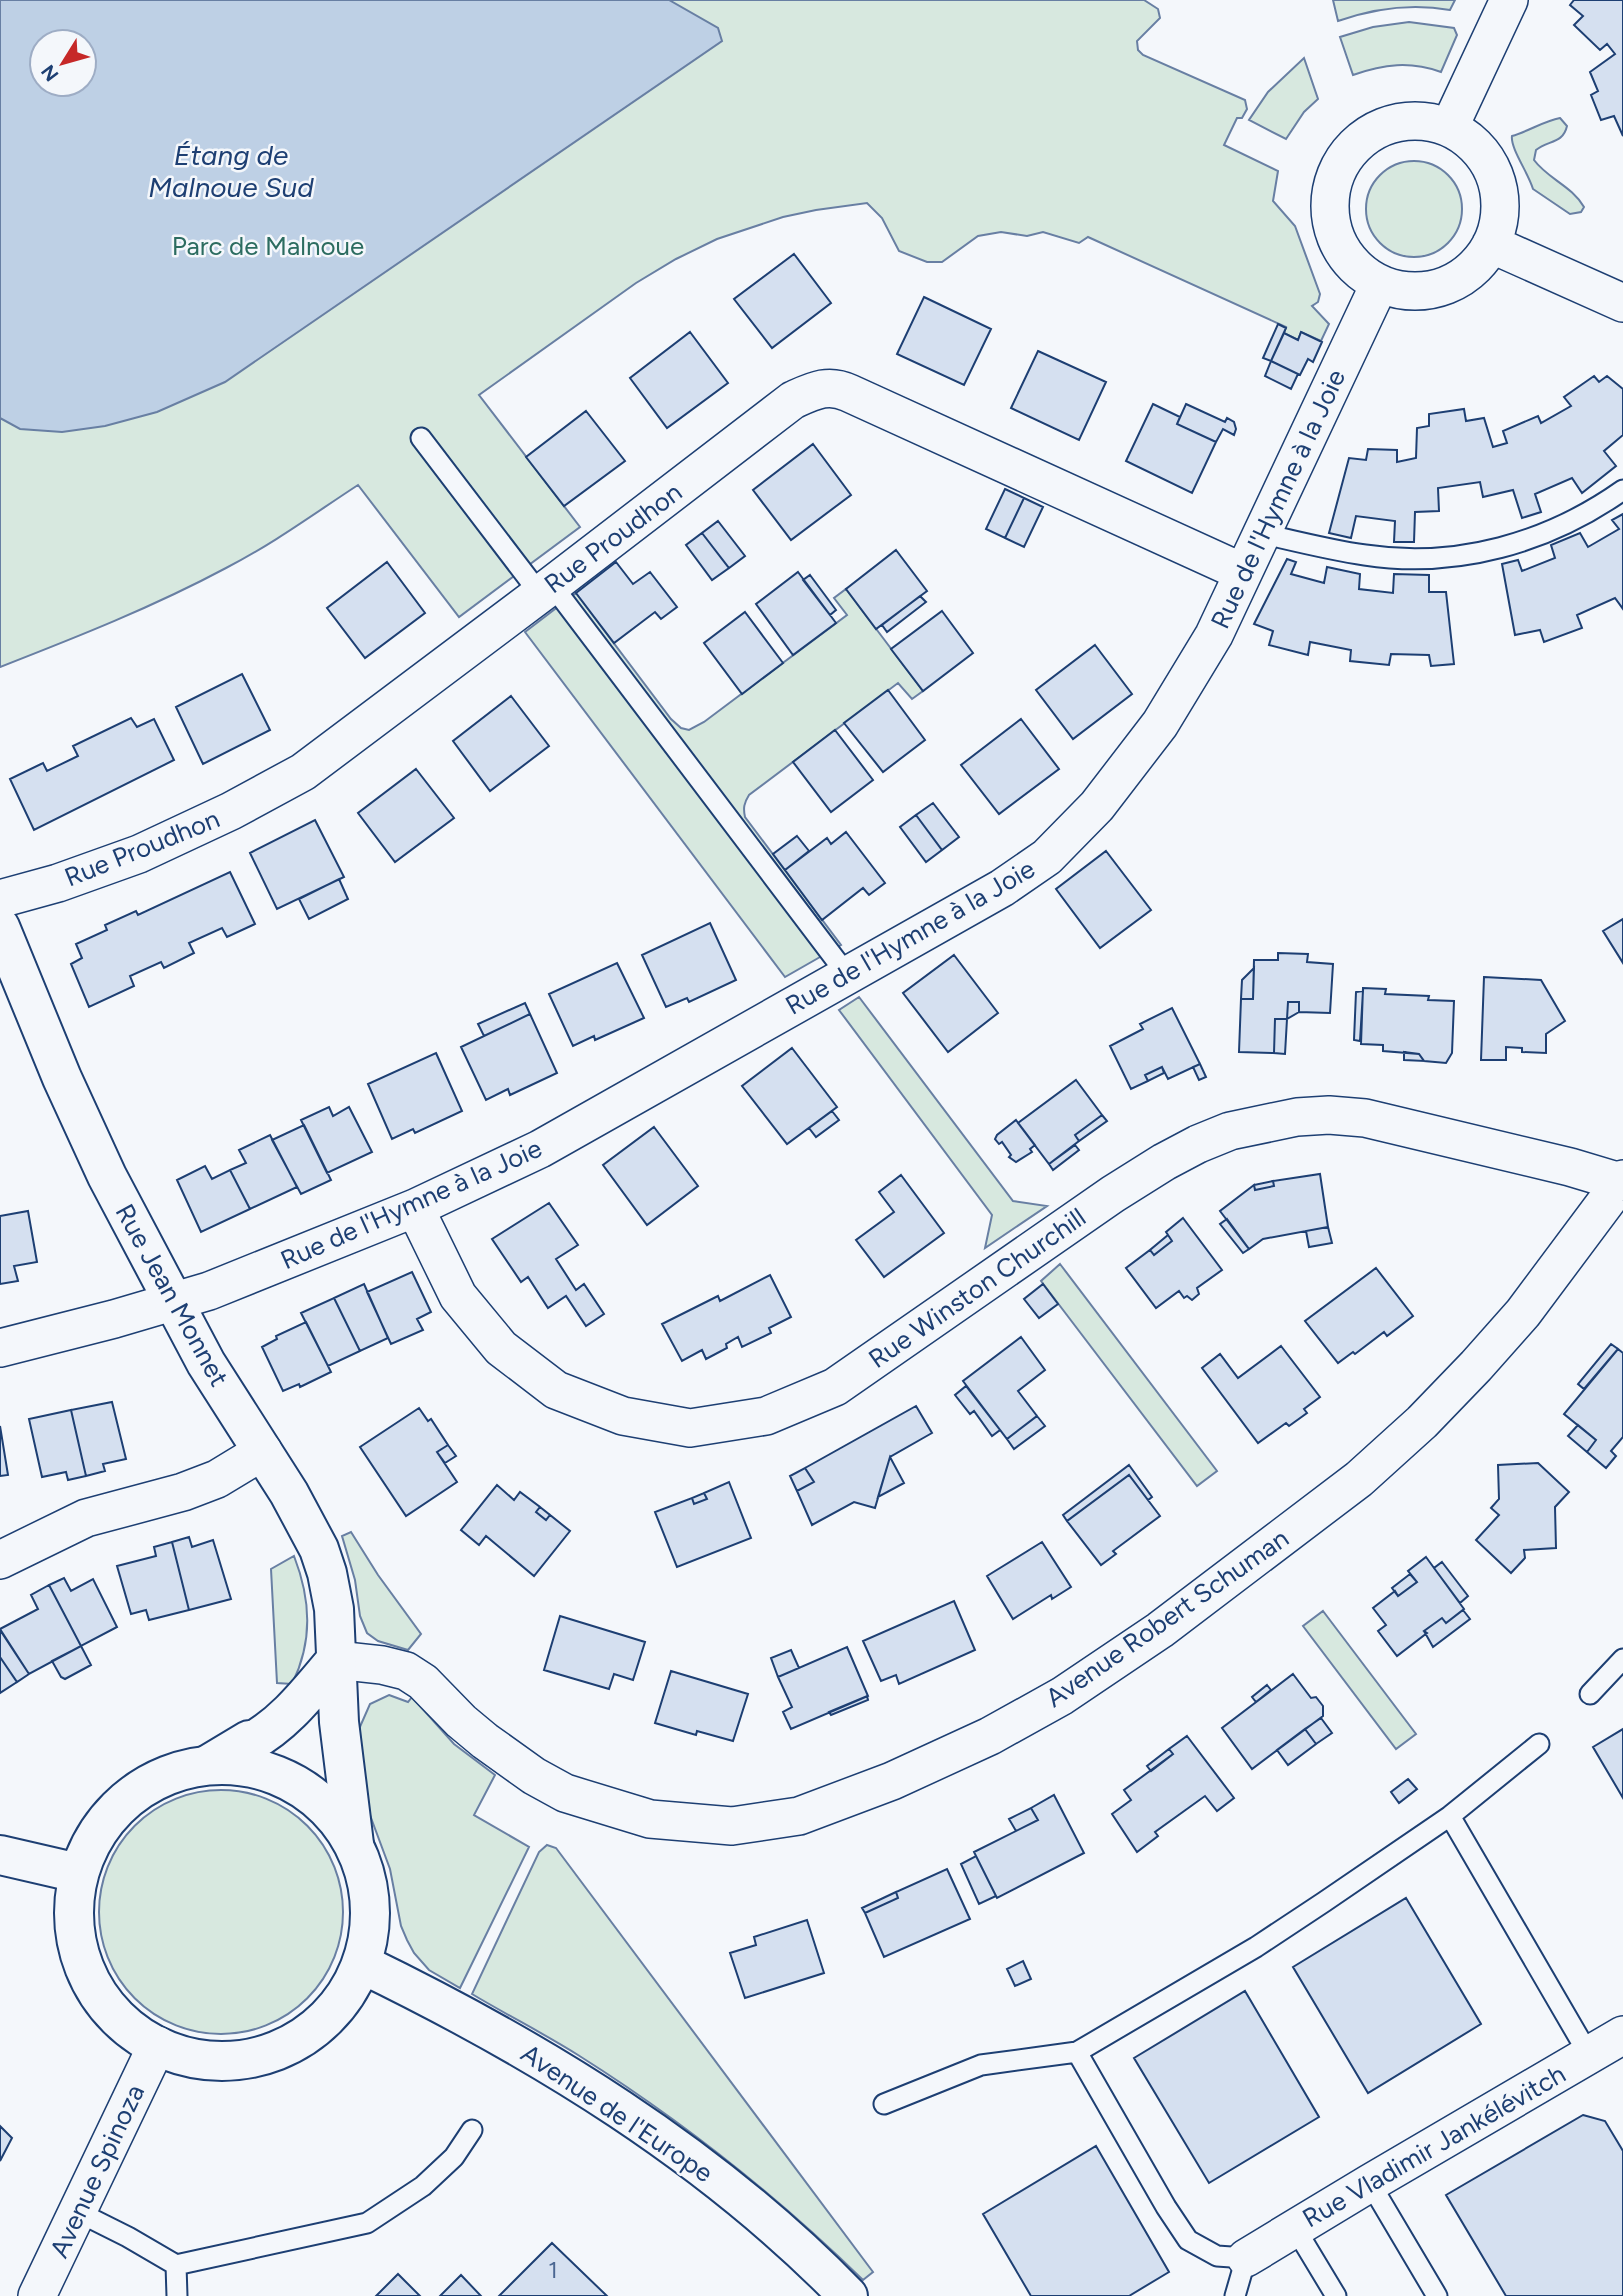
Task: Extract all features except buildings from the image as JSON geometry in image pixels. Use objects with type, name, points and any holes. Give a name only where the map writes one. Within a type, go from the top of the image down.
[{"type":"main road","name":"Rue Jean Monnet","points":[[0,927],[62,1077],[107,1176],[206,1363],[263,1451],[319,1549],[334,1609],[340,1743],[354,1844]]},
{"type":"main road","points":[[209,1764],[252,1767],[293,1782],[328,1808],[354,1844],[368,1883],[371,1923],[362,1964],[340,2004],[306,2036],[265,2056],[218,2062],[187,2056],[157,2045],[124,2026],[89,1982],[73,1928],[78,1873],[96,1832],[126,1798],[165,1775],[209,1764],[249,1740],[251,1742],[263,1735],[285,1719],[336,1660]]},
{"type":"main road","points":[[0,1855],[78,1873]]},
{"type":"main road","name":"Avenue de l'Europe","points":[[362,1964],[486,2027],[623,2110],[687,2156],[765,2218],[848,2296]]},
{"type":"street","points":[[1449,128],[1509,0]]},
{"type":"street","points":[[1423,120],[1449,128],[1468,139],[1484,155],[1495,175],[1500,197],[1499,220],[1491,244],[1481,261],[1464,277],[1443,287],[1420,292],[1379,285],[1354,268],[1339,247],[1330,223],[1329,198],[1335,173],[1350,149],[1370,132],[1396,122],[1423,120]]},
{"type":"street","points":[[1491,244],[1623,303]]},
{"type":"street","name":"Rue de l'Hymne à la Joie","points":[[0,1348],[173,1302],[219,1287],[415,1208],[540,1149],[1002,888],[1065,840],[1126,772],[1160,724],[1214,635],[1379,285]]},
{"type":"street","name":"Rue Proudhon","points":[[0,898],[58,883],[139,854],[269,793],[327,756],[793,400],[819,388],[832,387],[849,393],[1242,572]]},
{"type":"street","name":"Rue Winston Churchill","points":[[415,1208],[458,1296],[501,1348],[556,1390],[623,1416],[690,1427],[766,1416],[835,1387],[1123,1188],[1198,1144],[1242,1128],[1297,1117],[1329,1115],[1365,1118],[1622,1181]]},
{"type":"street","name":"Avenue Robert Schuman","points":[[336,1660],[382,1665],[406,1671],[423,1682],[485,1741],[534,1776],[565,1793],[650,1819],[732,1826],[799,1816],[892,1781],[978,1741],[1062,1696],[1160,1630],[1359,1479],[1422,1422],[1523,1313],[1622,1181]]},
{"type":"street","points":[[0,1560],[86,1518],[183,1492],[217,1479],[263,1451]]},
{"type":"street","name":"Rue Vladimir Jankélévitch","points":[[1246,2258],[1623,2035]]},
{"type":"street","name":"Avenue Spinoza","points":[[37,2296],[157,2045]]},
{"type":"lane","points":[[421,438],[546,589],[848,976]]},
{"type":"lane","points":[[1261,534],[1366,555],[1444,559],[1497,549],[1541,535],[1582,515],[1623,490]]},
{"type":"lane","points":[[1590,1694],[1623,1659]]},
{"type":"lane","points":[[884,2104],[981,2065],[1077,2052],[1256,1947],[1450,1816],[1539,1744]]},
{"type":"lane","points":[[1450,1816],[1589,2056]]},
{"type":"lane","points":[[1077,2052],[1166,2207],[1188,2240],[1217,2256],[1246,2258],[1235,2296]]},
{"type":"lane","points":[[78,2212],[176,2265],[367,2223],[423,2186],[454,2157],[472,2130]]},
{"type":"lane","points":[[1370,2183],[1437,2296]]},
{"type":"lane","points":[[1295,2228],[1336,2296]]},
{"type":"lane","points":[[176,2265],[177,2296]]},
{"type":"green space","name":"Parc de Malnoue","points":[[0,0],[1144,0],[1158,9],[1160,18],[1137,41],[1138,50],[1143,55],[1245,100],[1247,109],[1242,118],[1237,118],[1224,145],[1278,171],[1273,201],[1295,226],[1320,294],[1318,302],[1312,306],[1329,324],[1321,341],[1301,332],[1298,340],[1284,333],[1286,327],[1088,237],[1079,243],[1043,232],[1027,236],[1001,232],[978,236],[942,262],[927,262],[899,251],[882,218],[867,203],[783,217],[717,239],[676,259],[636,283],[479,395],[580,527],[459,617],[358,485],[243,559],[171,596],[0,667]]},
{"type":"green space","points":[[1333,0],[1455,0],[1450,10],[1393,8],[1338,21]]},
{"type":"green space","points":[[1409,22],[1454,28],[1457,35],[1441,72],[1419,66],[1397,65],[1353,75],[1340,37],[1373,27]]},
{"type":"green space","points":[[1304,58],[1318,99],[1304,112],[1286,139],[1249,120],[1268,92]]},
{"type":"green space","points":[[1560,118],[1567,126],[1565,132],[1559,139],[1536,150],[1534,160],[1573,193],[1584,207],[1581,212],[1570,214],[1533,189],[1512,141],[1512,136]]},
{"type":"green space","points":[[1414,161],[1432,164],[1448,175],[1459,191],[1462,209],[1459,227],[1448,243],[1432,254],[1414,257],[1396,254],[1380,243],[1369,227],[1366,209],[1369,191],[1380,175],[1396,164]]},
{"type":"green space","points":[[846,589],[923,691],[912,699],[898,683],[749,795],[746,801],[745,817],[841,945],[785,977],[525,632],[576,593],[671,719],[681,728],[689,730],[704,722],[847,615],[834,598]]},
{"type":"green space","points":[[859,997],[1013,1201],[1047,1206],[985,1248],[992,1215],[839,1010]]},
{"type":"green space","points":[[1060,1264],[1217,1471],[1197,1486],[1041,1281]]},
{"type":"green space","points":[[351,1532],[421,1634],[408,1650],[378,1641],[367,1633],[360,1616],[355,1580],[342,1536]]},
{"type":"green space","points":[[294,1556],[306,1604],[304,1652],[292,1684],[277,1683],[271,1569]]},
{"type":"green space","points":[[1323,1611],[1416,1734],[1396,1749],[1303,1626]]},
{"type":"green space","points":[[389,1695],[408,1702],[412,1697],[454,1744],[495,1775],[474,1815],[529,1847],[460,1988],[429,1970],[407,1940],[401,1926],[390,1869],[364,1799],[359,1729],[370,1704]]},
{"type":"green space","points":[[209,1790],[233,1790],[257,1795],[279,1804],[308,1825],[323,1844],[334,1865],[341,1888],[341,1936],[334,1959],[323,1980],[308,1999],[279,2020],[257,2029],[233,2034],[209,2034],[185,2029],[163,2020],[143,2007],[126,1990],[113,1970],[104,1948],[99,1924],[99,1900],[104,1876],[113,1854],[126,1834],[143,1817],[163,1804],[185,1795]]},
{"type":"green space","points":[[547,1845],[556,1848],[873,2272],[863,2280],[796,2218],[691,2132],[578,2055],[472,1994],[539,1852]]},
{"type":"water","name":"Étang de Malnoue Sud","points":[[0,0],[669,0],[718,28],[722,41],[225,382],[157,412],[105,426],[62,432],[20,429],[0,418]]}]
